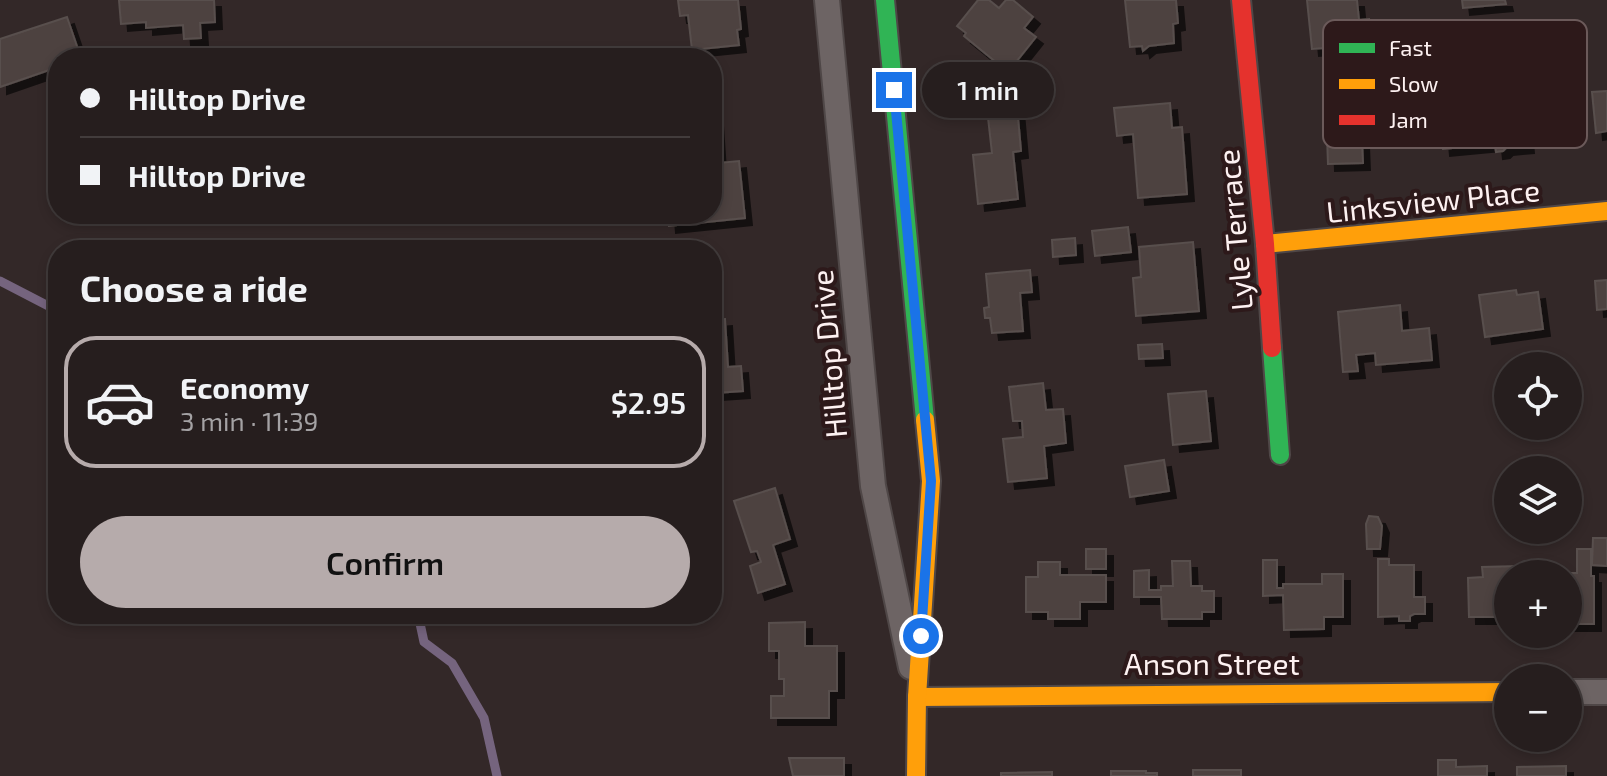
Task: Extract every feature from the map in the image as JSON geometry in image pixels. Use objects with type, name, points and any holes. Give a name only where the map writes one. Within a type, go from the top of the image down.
[{"type":"street","name":"Hilltop Drive","points":[[827,0],[873,486],[917,697]]},
{"type":"street","name":"Hilltop Drive","points":[[885,0],[931,481],[917,697],[916,776]]},
{"type":"street","name":"Lyle Terrace","points":[[1241,0],[1265,244],[1280,455]]},
{"type":"street","name":"Linksview Place","points":[[1265,244],[1607,211]]},
{"type":"street","name":"Anson Street","points":[[917,697],[1494,692]]},
{"type":"street","points":[[1582,692],[1607,692]]},
{"type":"building","points":[[119,0],[214,0],[215,22],[200,23],[201,38],[184,39],[183,25],[146,28],[146,22],[121,24]]},
{"type":"building","points":[[678,0],[738,0],[739,45],[692,48],[688,15],[680,16]]},
{"type":"building","points":[[978,0],[989,0],[999,8],[1006,0],[1013,0],[1033,17],[1024,28],[1036,37],[1008,72],[964,36],[966,33],[957,26]]},
{"type":"building","points":[[1125,0],[1176,0],[1178,23],[1173,24],[1174,43],[1149,46],[1143,51],[1142,46],[1130,47]]},
{"type":"building","points":[[1307,0],[1357,0],[1359,20],[1323,20],[1323,48],[1312,49]]},
{"type":"building","points":[[1462,0],[1505,0],[1506,4],[1463,8]]},
{"type":"building","points":[[67,17],[78,48],[48,48],[48,70],[0,87],[0,39]]},
{"type":"building","points":[[1607,91],[1607,131],[1596,133],[1592,92]]},
{"type":"building","points":[[1170,103],[1172,128],[1182,127],[1187,194],[1138,198],[1133,134],[1117,136],[1114,108]]},
{"type":"building","points":[[1017,106],[1021,151],[1013,152],[1018,199],[978,204],[973,155],[992,153],[987,109]]},
{"type":"building","points":[[1327,148],[1362,148],[1363,163],[1328,164]]},
{"type":"building","points":[[739,161],[745,218],[722,220],[722,163]]},
{"type":"building","points":[[1128,227],[1131,252],[1095,256],[1092,231]]},
{"type":"building","points":[[1075,238],[1076,255],[1053,257],[1052,240]]},
{"type":"building","points":[[1193,242],[1199,311],[1136,316],[1133,278],[1141,277],[1139,247]]},
{"type":"building","points":[[1030,270],[1032,292],[1020,293],[1023,331],[992,333],[990,318],[985,318],[984,308],[989,307],[986,274]]},
{"type":"building","points":[[1607,280],[1607,309],[1597,310],[1595,281]]},
{"type":"building","points":[[1516,290],[1517,295],[1538,292],[1543,329],[1485,337],[1479,295]]},
{"type":"building","points":[[1400,305],[1402,331],[1429,328],[1432,360],[1376,365],[1375,353],[1356,355],[1358,371],[1343,372],[1338,312]]},
{"type":"building","points":[[722,319],[725,319],[728,367],[741,366],[743,391],[722,392]]},
{"type":"building","points":[[1162,344],[1163,358],[1139,359],[1138,345]]},
{"type":"building","points":[[1043,383],[1046,410],[1063,409],[1066,443],[1044,446],[1047,478],[1008,482],[1003,439],[1023,437],[1022,421],[1013,421],[1009,387]]},
{"type":"building","points":[[1206,391],[1211,441],[1173,445],[1168,394]]},
{"type":"building","points":[[1164,460],[1169,491],[1130,497],[1125,466]]},
{"type":"building","points":[[775,488],[790,539],[773,545],[785,584],[758,593],[750,566],[761,562],[757,551],[751,552],[734,501]]},
{"type":"building","points":[[1369,516],[1378,517],[1382,526],[1380,549],[1367,549],[1366,524]]},
{"type":"building","points":[[1593,538],[1607,538],[1607,566],[1592,565]]},
{"type":"building","points":[[1086,549],[1106,549],[1106,569],[1086,569]]},
{"type":"building","points":[[1577,549],[1591,549],[1594,624],[1582,624],[1582,560],[1577,560]]},
{"type":"building","points":[[1378,559],[1389,559],[1389,565],[1414,565],[1414,597],[1425,597],[1425,614],[1414,614],[1410,616],[1410,621],[1399,621],[1399,616],[1378,617]]},
{"type":"building","points":[[1263,560],[1277,560],[1277,588],[1283,588],[1283,584],[1322,584],[1322,574],[1343,574],[1343,617],[1324,617],[1324,629],[1284,630],[1283,595],[1263,596]]},
{"type":"building","points":[[1172,561],[1190,561],[1191,586],[1202,586],[1202,591],[1214,591],[1214,612],[1202,612],[1202,619],[1162,619],[1161,597],[1134,597],[1134,571],[1149,570],[1149,590],[1161,590],[1161,586],[1173,586]]},
{"type":"building","points":[[1038,562],[1060,562],[1060,575],[1106,575],[1106,602],[1080,602],[1080,619],[1048,619],[1048,612],[1026,612],[1026,577],[1038,577]]},
{"type":"building","points":[[1482,567],[1494,567],[1494,617],[1469,617],[1468,578],[1483,577]]},
{"type":"building","points":[[805,622],[805,646],[837,646],[837,691],[829,691],[829,718],[771,718],[771,696],[784,696],[784,679],[779,679],[779,651],[769,651],[769,623]]},
{"type":"building","points":[[789,758],[844,758],[844,776],[793,776]]},
{"type":"building","points":[[1438,760],[1456,760],[1456,767],[1487,766],[1487,776],[1438,776]]},
{"type":"building","points":[[1566,766],[1566,776],[1517,776],[1517,767]]},
{"type":"building","points":[[1193,770],[1241,770],[1241,776],[1193,776]]},
{"type":"building","points":[[1111,771],[1146,771],[1157,773],[1157,776],[1111,776]]},
{"type":"building","points":[[1052,772],[1052,776],[1001,776],[1001,773]]},
{"type":"waterway","points":[[0,281],[48,306]]},
{"type":"waterway","points":[[420,624],[424,642],[452,663],[484,718],[497,776]]},
{"type":"traffic: fast","points":[[885,0],[925,420]]},
{"type":"traffic: fast","points":[[1272,348],[1280,455]]},
{"type":"traffic: slow","points":[[1265,244],[1607,211]]},
{"type":"traffic: slow","points":[[916,776],[917,697],[931,481],[925,420]]},
{"type":"traffic: slow","points":[[917,697],[1494,692]]},
{"type":"traffic: jam","points":[[1241,0],[1272,348]]},
{"type":"route","points":[[894,90],[931,481],[921,636]]}]
